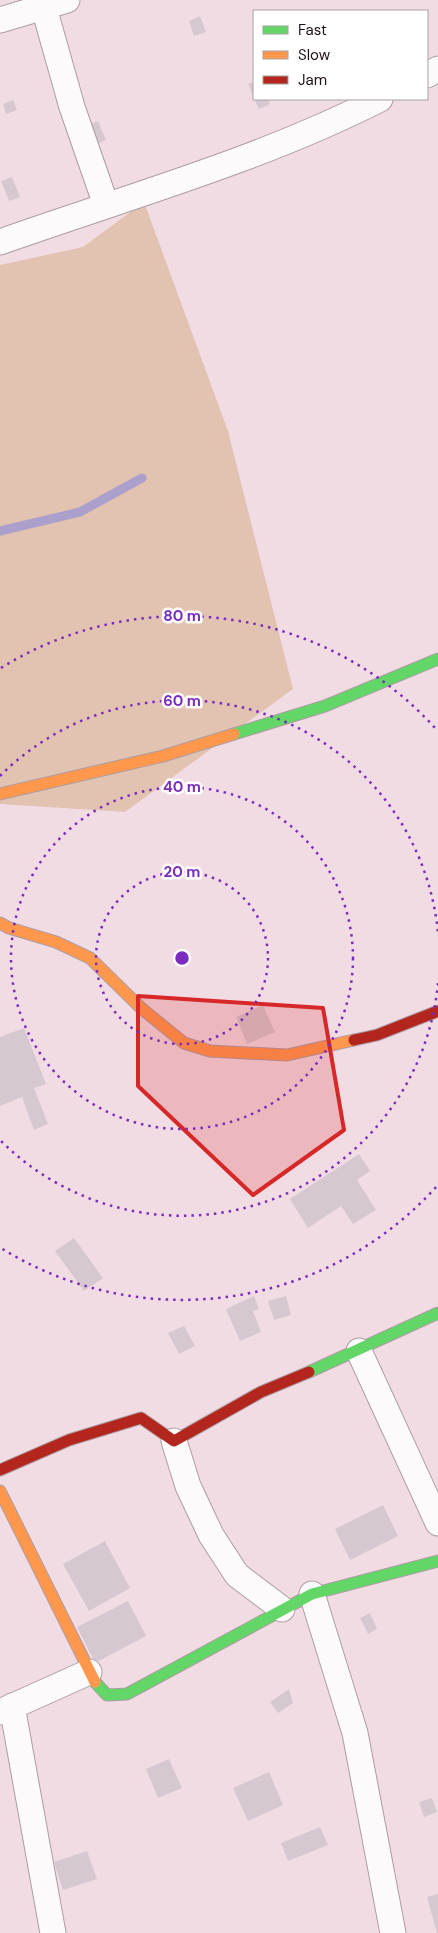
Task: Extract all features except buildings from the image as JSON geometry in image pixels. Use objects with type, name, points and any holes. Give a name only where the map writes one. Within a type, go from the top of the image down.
[{"type":"street","points":[[0,20],[67,0]]},
{"type":"street","points":[[44,8],[72,107],[106,205]]},
{"type":"street","points":[[0,242],[211,171],[354,112],[378,100]]},
{"type":"street","points":[[0,794],[163,756],[325,706],[438,660]]},
{"type":"street","points":[[0,923],[9,928],[56,942],[90,958],[141,1008],[184,1043],[210,1051],[288,1055],[377,1036],[438,1011]]},
{"type":"street","points":[[174,1441],[261,1392],[359,1351],[438,1313]]},
{"type":"street","points":[[359,1351],[438,1523]]},
{"type":"street","points":[[0,1470],[43,1448],[92,1430],[141,1418],[174,1441],[188,1486],[211,1536],[237,1576],[282,1609]]},
{"type":"street","points":[[0,1491],[89,1672],[102,1693],[111,1698],[127,1694],[312,1594],[438,1561]]},
{"type":"street","points":[[312,1594],[355,1733],[392,1933]]},
{"type":"street","points":[[53,1933],[6,1709],[89,1672]]},
{"type":"highlighted area","points":[[138,996],[323,1008],[344,1130],[253,1195],[138,1086]]},
{"type":"shaded area","points":[[144,202],[228,431],[293,689],[125,812],[0,804],[0,265],[83,247]]},
{"type":"waterway","points":[[0,531],[80,512],[142,478]]},
{"type":"traffic: fast","points":[[234,734],[325,706],[438,659]]},
{"type":"traffic: fast","points":[[309,1372],[438,1313]]},
{"type":"traffic: fast","points":[[95,1682],[107,1695],[127,1694],[312,1594],[438,1561]]},
{"type":"traffic: slow","points":[[0,794],[163,756],[234,734]]},
{"type":"traffic: slow","points":[[0,923],[9,928],[56,942],[90,958],[141,1008],[184,1043],[210,1051],[287,1055],[354,1040]]},
{"type":"traffic: slow","points":[[0,1491],[95,1682]]},
{"type":"traffic: jam","points":[[354,1040],[377,1035],[438,1011]]},
{"type":"traffic: jam","points":[[0,1470],[69,1440],[141,1418],[174,1441],[261,1392],[309,1372]]}]
